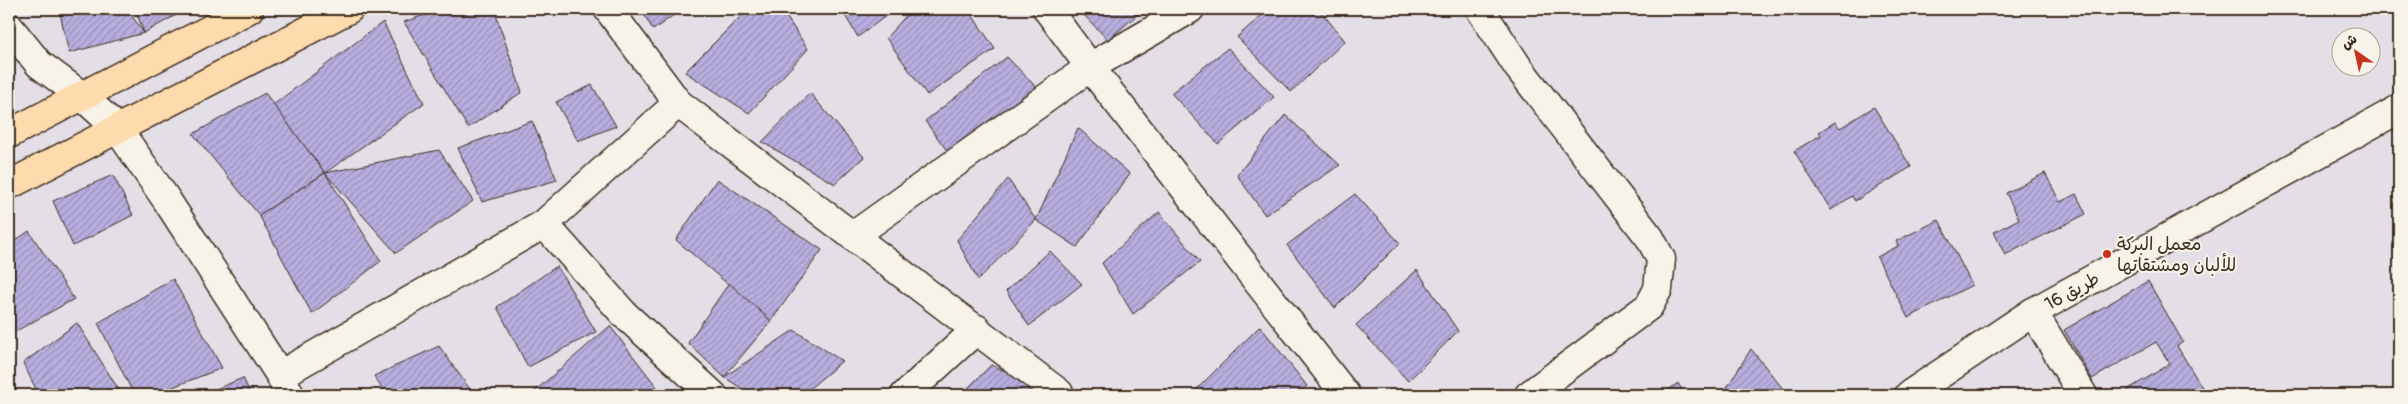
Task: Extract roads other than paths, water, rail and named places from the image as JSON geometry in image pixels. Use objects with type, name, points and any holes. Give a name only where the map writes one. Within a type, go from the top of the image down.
[{"type":"main road","points":[[9,134],[249,9]]},
{"type":"main road","points":[[9,185],[349,9]]},
{"type":"street","points":[[608,9],[678,103],[1059,393]]},
{"type":"street","points":[[1047,9],[1090,67],[1346,395]]},
{"type":"street","points":[[853,236],[1090,67],[1190,9]]},
{"type":"street","points":[[1480,9],[1518,67],[1650,238],[1661,259],[1658,289],[1649,306],[1529,395]]},
{"type":"street","points":[[9,28],[39,64],[82,96],[117,128],[166,199],[285,385],[544,224],[678,103]]},
{"type":"street","name":"طريق 16","points":[[1909,395],[2034,312],[2399,109]]},
{"type":"street","points":[[544,224],[625,315],[713,395]]},
{"type":"street","points":[[2034,312],[2083,395]]},
{"type":"street","points":[[905,395],[977,329]]},
{"type":"place","name":"معمل البركة للألبان ومشتقاتها","points":[[2107,254]]}]
